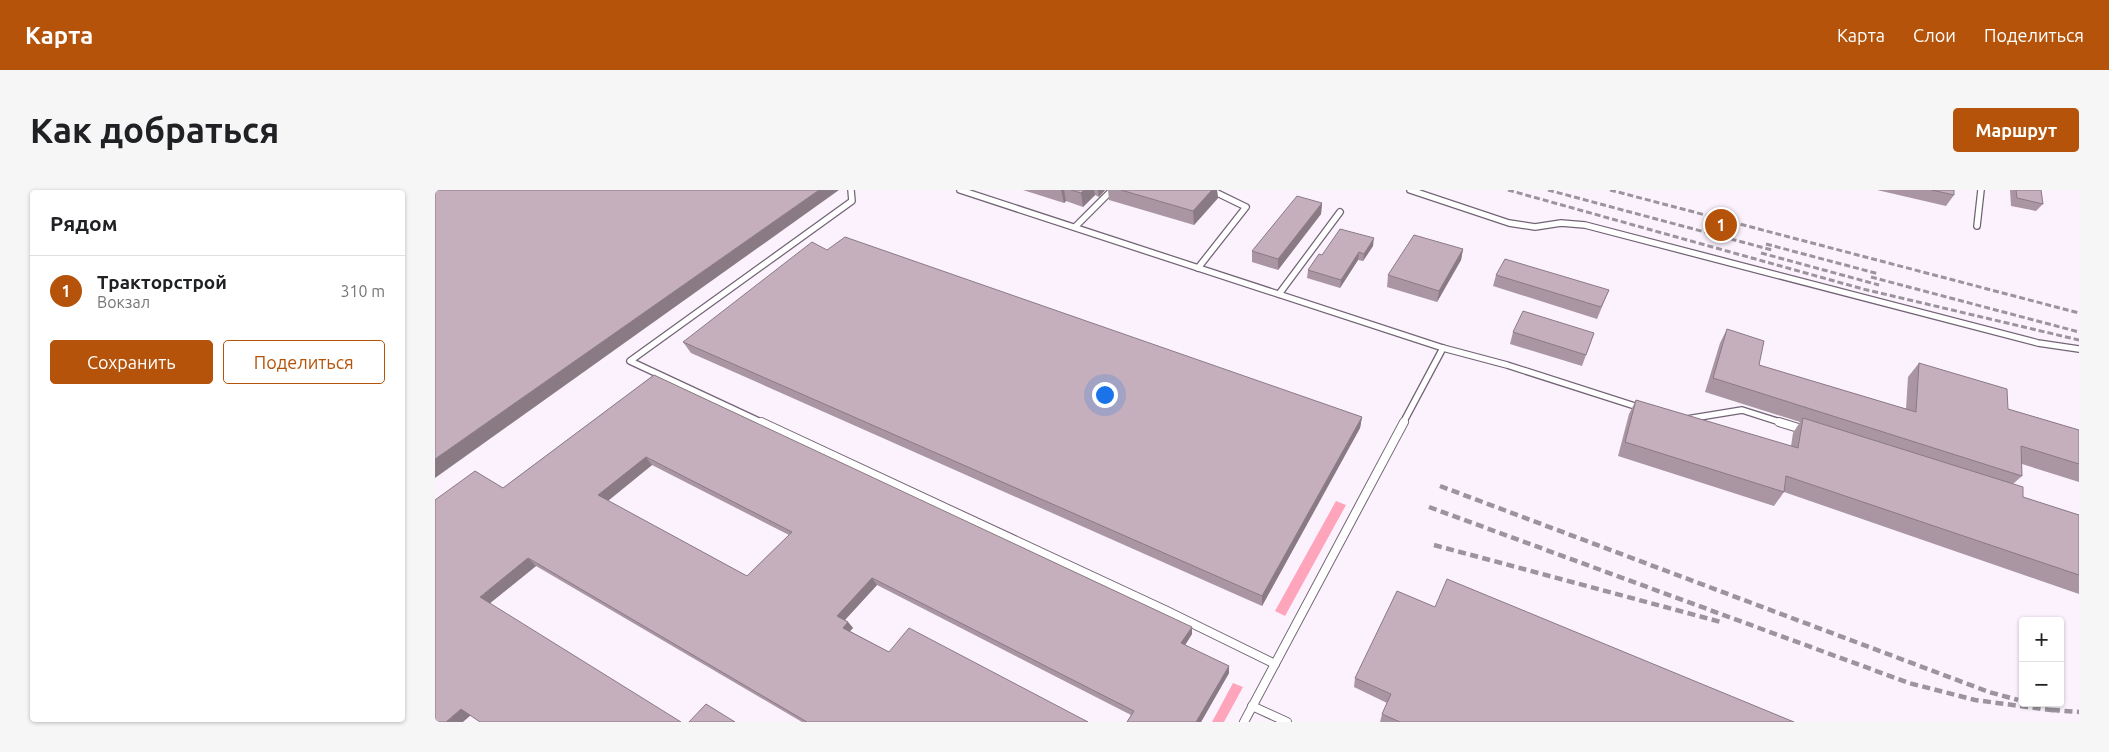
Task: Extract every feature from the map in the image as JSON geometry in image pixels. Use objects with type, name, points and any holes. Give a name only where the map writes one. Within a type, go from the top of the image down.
[{"type":"lane","points":[[851,190],[852,201],[630,360],[1167,611],[1275,664]]},
{"type":"lane","points":[[960,190],[1443,348],[1507,365],[1653,411]]},
{"type":"lane","points":[[1075,227],[1112,190]]},
{"type":"lane","points":[[1198,268],[1246,207],[1211,190]]},
{"type":"lane","points":[[1410,190],[1509,223],[1535,227],[1561,223],[1585,225],[2038,343],[2079,349]]},
{"type":"lane","points":[[1977,226],[1981,190]]},
{"type":"lane","points":[[1279,294],[1340,212]]},
{"type":"lane","points":[[1243,722],[1443,348]]},
{"type":"lane","points":[[1681,420],[1743,410],[1808,431]]},
{"type":"lane","points":[[1252,706],[1287,722]]},
{"type":"shaded area","points":[[1336,501],[1346,505],[1285,616],[1275,611]]},
{"type":"shaded area","points":[[1233,683],[1243,687],[1224,722],[1212,722]]},
{"type":"building","points":[[435,190],[819,190],[435,459]]},
{"type":"building","points":[[1071,190],[1084,190],[1081,193]]},
{"type":"building","points":[[1121,190],[1212,190],[1193,211]]},
{"type":"building","points":[[1932,190],[1954,190],[1954,195]]},
{"type":"building","points":[[2016,190],[2041,190],[2043,204],[2017,198]]},
{"type":"building","points":[[1297,196],[1322,203],[1278,259],[1252,251]]},
{"type":"building","points":[[1340,229],[1374,238],[1364,254],[1359,252],[1341,280],[1308,270],[1319,254],[1322,255]]},
{"type":"building","points":[[1414,235],[1463,249],[1439,291],[1388,275]]},
{"type":"building","points":[[845,237],[1362,417],[1262,596],[683,342],[812,242],[827,250]]},
{"type":"building","points":[[1505,259],[1609,290],[1601,307],[1496,275]]},
{"type":"building","points":[[1523,311],[1594,333],[1586,355],[1513,332]]},
{"type":"building","points":[[1727,329],[1764,341],[1759,365],[1916,412],[1919,363],[2007,389],[2008,409],[2079,430],[2079,464],[2021,446],[2022,476],[1713,378]]},
{"type":"building","points":[[654,375],[1192,627],[1181,643],[1229,666],[1196,722],[1127,722],[1134,711],[872,578],[837,616],[848,622],[843,628],[889,652],[909,628],[1088,722],[807,722],[528,558],[480,597],[681,722],[480,722],[461,709],[446,722],[435,722],[435,500],[475,471],[503,488]],"holes":[[[646,457],[792,532],[747,576],[598,495]]]},
{"type":"building","points":[[1636,400],[1798,448],[1803,418],[2023,487],[2023,497],[2079,515],[2079,575],[1786,476],[1784,492],[1625,442]]},
{"type":"building","points":[[1447,579],[1794,722],[1400,722],[1382,714],[1391,694],[1355,678],[1397,591],[1435,607]]},
{"type":"building","points":[[706,704],[735,722],[689,722]]},
{"type":"railway","points":[[1508,190],[1863,289],[2079,340]]},
{"type":"railway","points":[[1548,190],[1772,250]]},
{"type":"railway","points":[[1610,190],[2079,313]]},
{"type":"railway","points":[[1766,244],[1879,274]]},
{"type":"railway","points":[[1761,253],[1879,285]]},
{"type":"railway","points":[[1871,277],[2079,332]]},
{"type":"railway","points":[[1440,486],[1989,692],[2018,700]]},
{"type":"railway","points":[[1429,507],[1909,683],[1975,700],[2058,711]]},
{"type":"railway","points":[[1434,545],[1721,622]]},
{"type":"railway","points":[[2052,710],[2079,712]]},
{"type":"place","name":"Тракторстрой","points":[[1721,225]]}]
